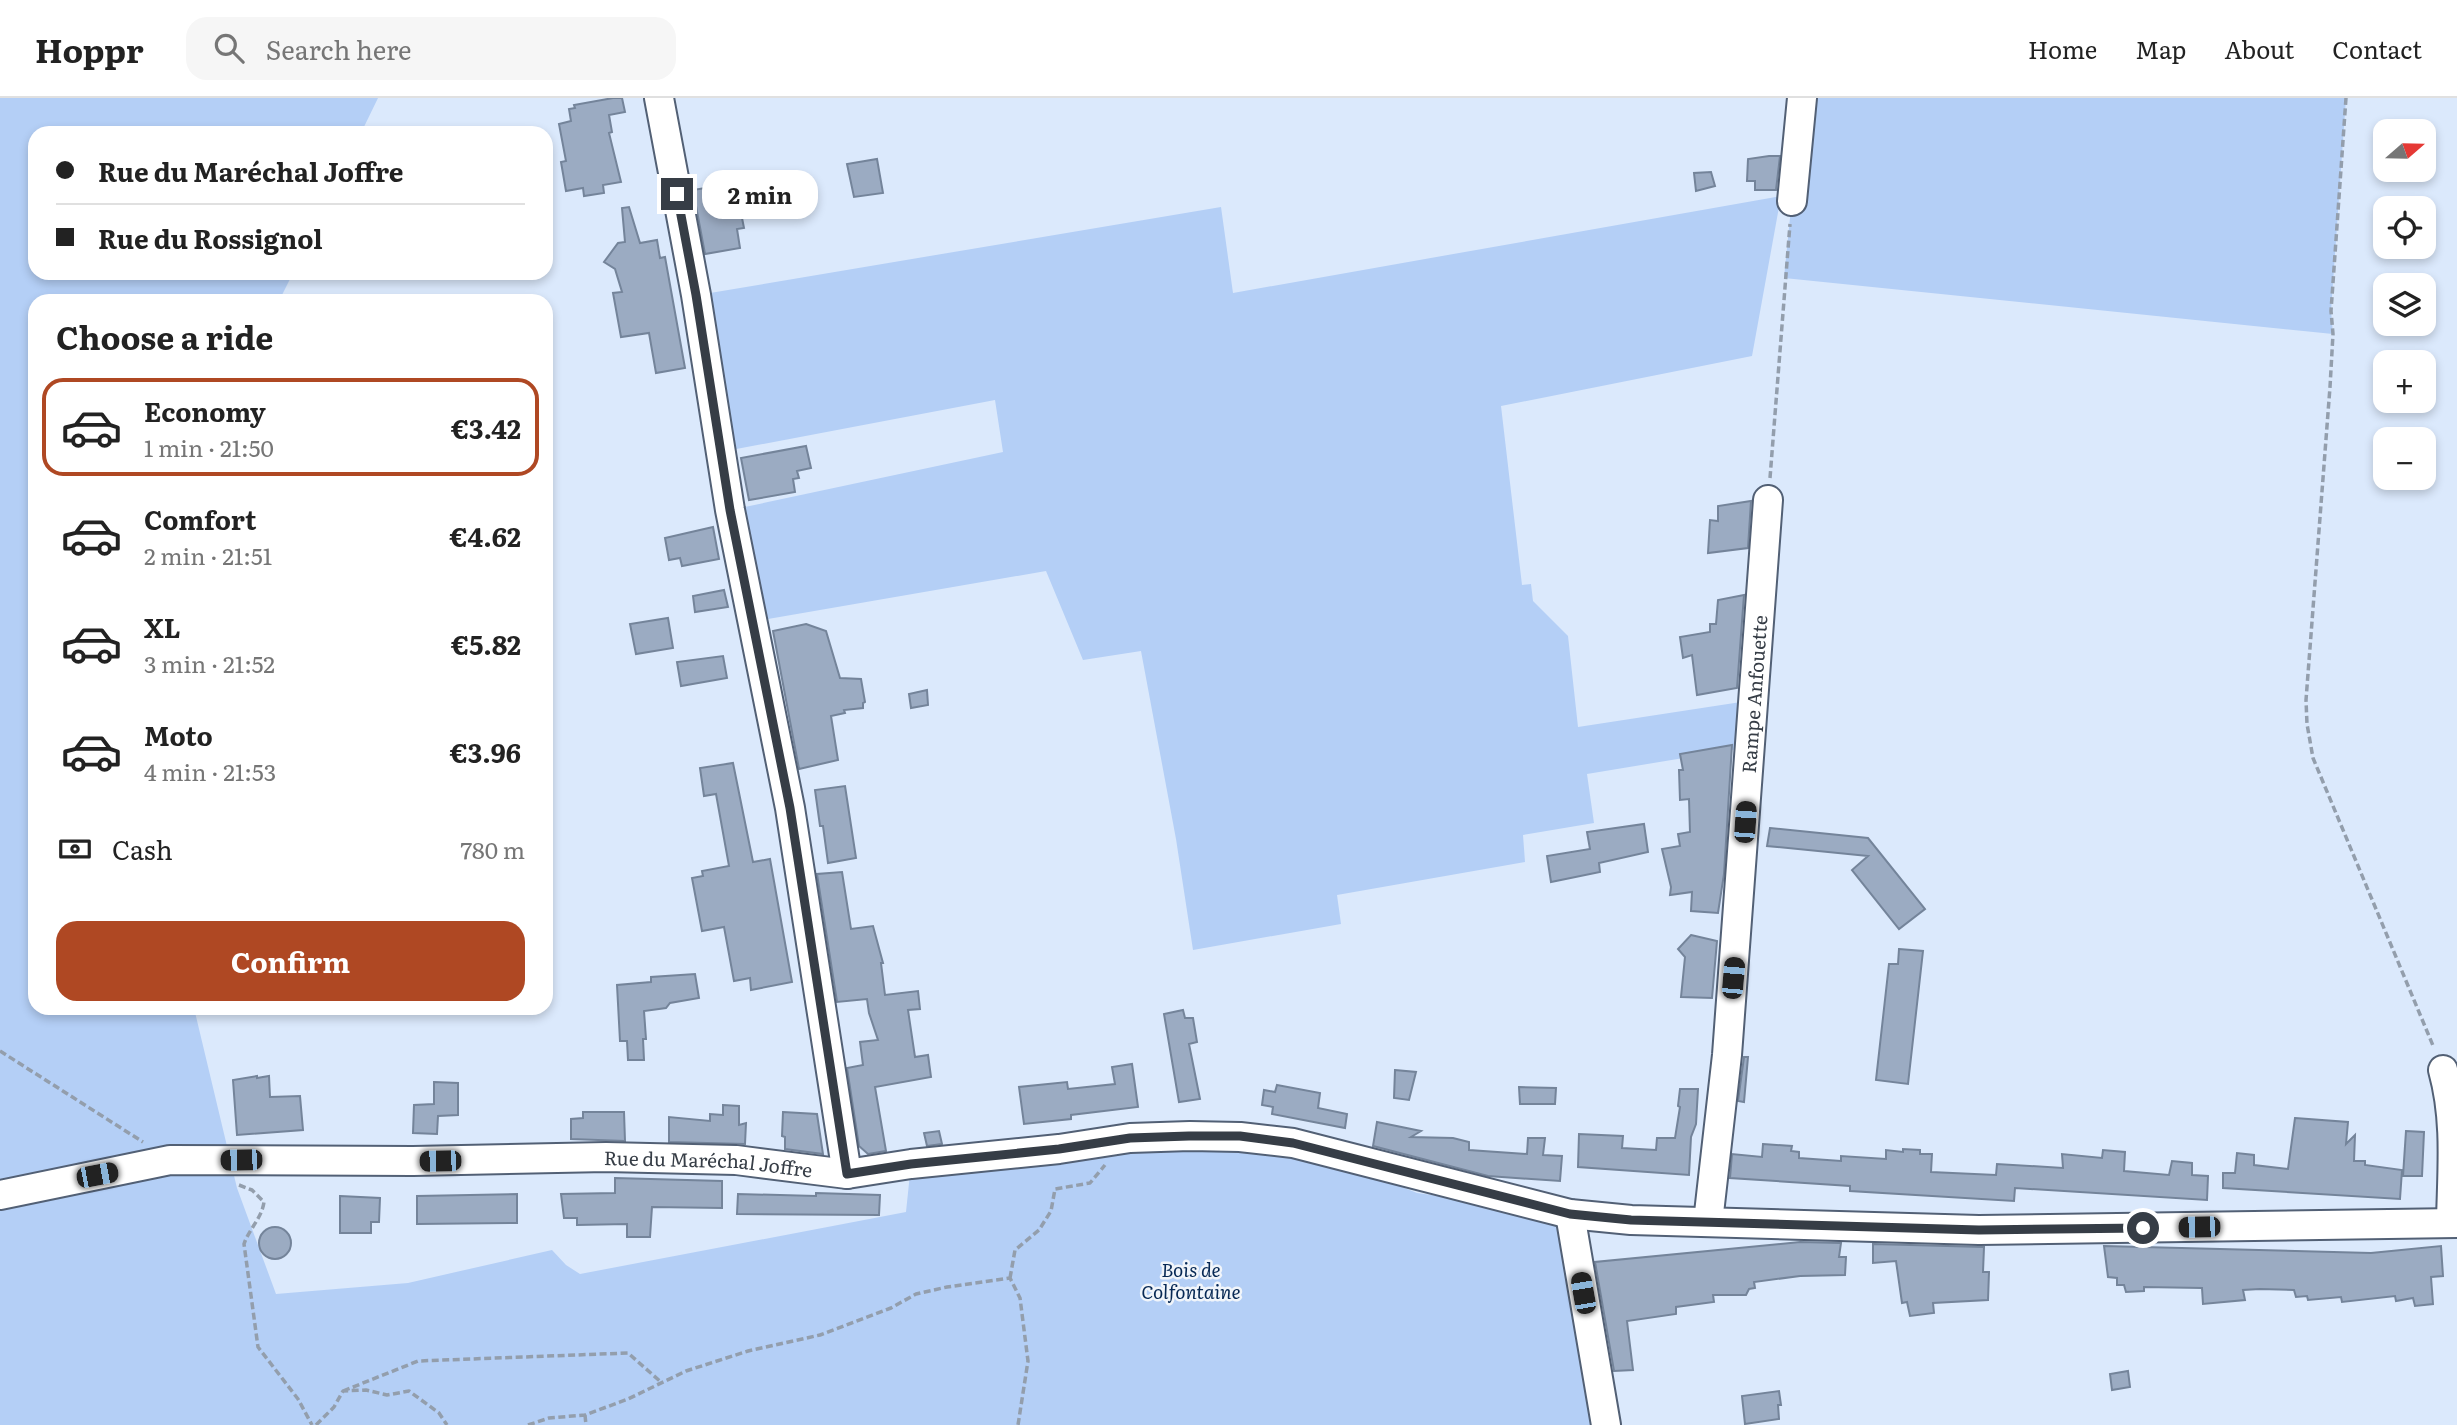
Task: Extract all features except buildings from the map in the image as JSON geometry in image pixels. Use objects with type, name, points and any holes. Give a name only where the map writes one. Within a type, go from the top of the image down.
[{"type":"street","points":[[659,98],[696,295],[730,510],[790,808],[847,1174]]},
{"type":"street","points":[[1792,201],[1802,98]]},
{"type":"street","name":"Rampe Anfouette","points":[[1708,1222],[1728,1041],[1768,500]]},
{"type":"street","points":[[2443,1070],[2454,1125],[2454,1223]]},
{"type":"street","name":"Rue du Maréchal Joffre","points":[[0,1195],[170,1160],[413,1161],[606,1157],[736,1160],[847,1174],[1130,1138],[1240,1136],[1293,1143],[1570,1214],[1631,1220],[1979,1230],[2454,1223]]},
{"type":"street","points":[[1570,1214],[1606,1425]]},
{"type":"path","points":[[2346,98],[2331,311],[2333,334],[2306,700],[2309,740],[2313,758],[2443,1070]]},
{"type":"path","points":[[1768,500],[1792,201]]},
{"type":"path","points":[[0,1051],[170,1160]]},
{"type":"path","points":[[1018,1425],[1028,1362],[1020,1298],[1010,1278],[1015,1250],[1039,1230],[1051,1211],[1055,1189],[1090,1183],[1106,1165]]},
{"type":"path","points":[[230,1183],[252,1190],[264,1202],[262,1213],[248,1232],[244,1244],[258,1347],[298,1399],[314,1425],[334,1407],[343,1391],[418,1361],[628,1353],[661,1382]]},
{"type":"path","points":[[528,1425],[549,1418],[585,1415],[628,1399],[686,1371],[748,1351],[820,1335],[891,1308],[916,1294],[1010,1278]]},
{"type":"path","points":[[343,1391],[366,1390],[387,1395],[409,1391],[439,1413],[447,1425]]},
{"type":"path","points":[[585,1415],[586,1425]]},
{"type":"green space","name":"Bois de Colfontaine","points":[[0,98],[378,98],[364,126],[28,126],[28,280],[290,280],[282,294],[28,294],[28,1015],[196,1015],[237,1188],[276,1294],[408,1283],[552,1250],[566,1265],[580,1274],[906,1212],[911,1164],[1293,1143],[1417,1193],[1570,1214],[1606,1425],[0,1425]]},
{"type":"green space","points":[[1802,98],[2346,98],[2331,311],[2333,334],[1784,278]]},
{"type":"green space","points":[[1781,196],[1752,356],[1501,406],[1522,585],[1531,584],[1533,601],[1568,636],[1578,727],[1754,700],[1750,747],[1587,774],[1594,823],[1523,835],[1525,862],[1337,895],[1341,924],[1193,950],[1176,839],[1141,651],[1083,660],[1046,571],[768,619],[740,508],[1003,452],[995,400],[731,450],[710,293],[1221,207],[1233,293]]},
{"type":"route","points":[[677,194],[696,295],[719,453],[790,808],[847,1174],[1130,1138],[1240,1136],[1293,1143],[1570,1214],[1631,1220],[1979,1230],[2143,1228]]}]
